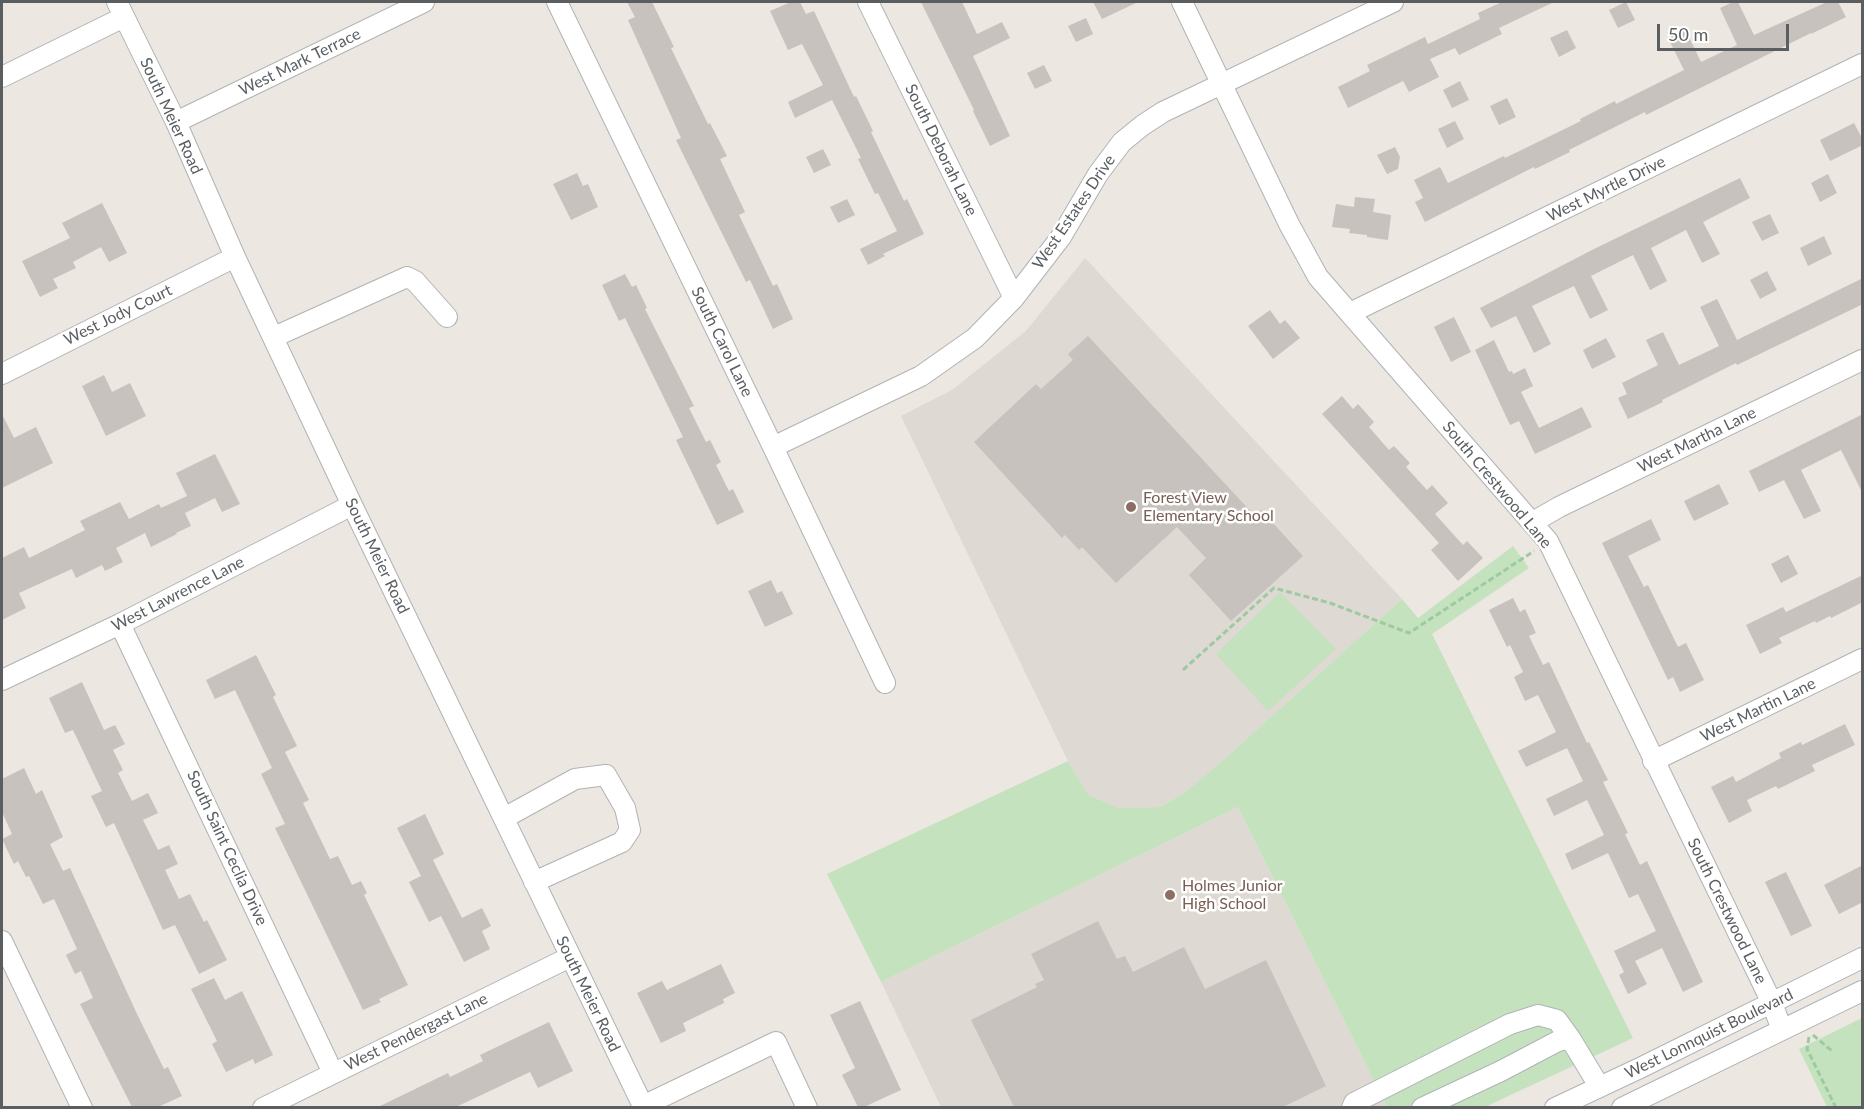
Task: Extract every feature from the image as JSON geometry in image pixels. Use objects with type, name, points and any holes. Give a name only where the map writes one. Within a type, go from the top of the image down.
[{"type":"street","name":"West Mark Terrace","points":[[176,122],[424,2]]},
{"type":"street","name":"South Carol Lane","points":[[557,2],[774,447],[885,683]]},
{"type":"street","name":"South Deborah Lane","points":[[868,2],[1014,298]]},
{"type":"street","name":"South Crestwood Lane","points":[[1182,2],[1289,224],[1318,277],[1548,541],[1772,1003],[1782,1030]]},
{"type":"street","name":"West Estates Drive","points":[[774,447],[921,376],[975,338],[1014,298],[1061,237],[1098,174],[1122,142],[1143,125],[1163,112],[1393,2]]},
{"type":"street","name":"South Meier Road","points":[[121,9],[176,122],[235,257],[352,505],[644,1107]]},
{"type":"street","points":[[2,77],[121,9]]},
{"type":"street","name":"West Myrtle Drive","points":[[1350,313],[1863,64]]},
{"type":"street","name":"West Jody Court","points":[[2,374],[235,257]]},
{"type":"street","points":[[274,337],[407,277],[415,281],[447,317]]},
{"type":"street","name":"West Martha Lane","points":[[1533,522],[1559,507],[1863,360]]},
{"type":"street","name":"West Lawrence Lane","points":[[2,680],[120,624],[352,505]]},
{"type":"street","name":"South Saint Ceclia Drive","points":[[120,624],[333,1072]]},
{"type":"street","name":"West Martin Lane","points":[[1653,761],[1863,659]]},
{"type":"street","points":[[504,818],[575,778],[606,775],[625,808],[630,830],[622,842],[534,882]]},
{"type":"street","points":[[2,941],[82,1107]]},
{"type":"street","name":"West Pendergast Lane","points":[[263,1107],[570,957]]},
{"type":"street","name":"West Lonnquist Boulevard","points":[[1555,1107],[1640,1068],[1863,958]]},
{"type":"street","name":"West Lonnquist Boulevard","points":[[1622,1107],[1656,1100],[1782,1030],[1863,991]]},
{"type":"street","points":[[1352,1107],[1354,1103],[1510,1024],[1538,1015],[1557,1020],[1599,1086]]},
{"type":"street","points":[[1422,1107],[1501,1071],[1558,1041],[1570,1038]]},
{"type":"street","points":[[644,1107],[776,1042],[807,1107]]},
{"type":"street","points":[[1640,1068],[1656,1100]]},
{"type":"path","points":[[1183,670],[1274,588],[1330,603],[1409,633],[1548,541]]},
{"type":"path","points":[[1832,1051],[1810,1032],[1807,1049],[1836,1107]]},
{"type":"shaded area","name":"Forest View Elementary School","points":[[1085,258],[1402,599],[1223,760],[1184,793],[1160,807],[1119,808],[1087,795],[1068,761],[901,416],[952,390],[1026,331]]},
{"type":"shaded area","name":"Holmes Junior High School","points":[[1238,807],[1387,1107],[941,1107],[881,982]]},
{"type":"green space","points":[[1513,546],[1529,568],[1432,634],[1633,1038],[1485,1107],[1387,1107],[1238,807],[881,982],[827,874],[1068,761],[1088,795],[1119,808],[1160,807],[1184,793],[1223,760],[1402,599],[1418,618]]},
{"type":"green space","points":[[1280,592],[1336,649],[1268,711],[1216,654]]},
{"type":"green space","points":[[1862,1018],[1862,1107],[1827,1107],[1799,1049]]},
{"type":"building","points":[[627,2],[652,2],[674,47],[671,48],[708,124],[710,123],[727,156],[720,159],[745,212],[739,215],[773,286],[777,284],[793,319],[773,329],[750,280],[746,282],[676,140],[681,138],[628,20],[635,17]]},
{"type":"building","points":[[791,2],[800,2],[806,14],[814,11],[854,97],[856,96],[873,131],[871,132],[904,201],[907,199],[924,234],[883,254],[885,256],[868,265],[860,249],[897,231],[878,193],[875,194],[858,159],[861,158],[832,100],[795,118],[788,102],[823,85],[802,44],[788,50],[770,11]]},
{"type":"building","points":[[921,2],[962,2],[977,34],[1002,22],[1010,38],[973,56],[1010,136],[990,146]]},
{"type":"building","points":[[1093,2],[1138,2],[1102,19]]},
{"type":"building","points":[[1502,2],[1554,2],[1499,28],[1502,34],[1459,55],[1455,48],[1430,59],[1439,77],[1409,92],[1403,81],[1348,108],[1338,87],[1370,71],[1367,65],[1425,37],[1428,44],[1480,19],[1478,13]]},
{"type":"building","points":[[1626,2],[1635,20],[1618,28],[1609,10]]},
{"type":"building","points":[[1738,2],[1754,35],[1827,2],[1838,2],[1846,17],[1646,115],[1645,112],[1569,150],[1570,152],[1535,169],[1534,167],[1425,222],[1415,202],[1423,198],[1414,180],[1440,167],[1448,183],[1504,156],[1505,158],[1581,121],[1580,119],[1615,101],[1616,104],[1684,70],[1668,38],[1685,29],[1701,62],[1737,45],[1720,8]]},
{"type":"building","points":[[1086,18],[1093,34],[1076,42],[1068,26]]},
{"type":"building","points":[[1567,30],[1576,48],[1559,57],[1550,38]]},
{"type":"building","points":[[1044,65],[1052,81],[1035,89],[1027,73]]},
{"type":"building","points":[[1460,81],[1469,100],[1452,108],[1443,90]]},
{"type":"building","points":[[1507,98],[1516,117],[1499,125],[1490,106]]},
{"type":"building","points":[[1455,121],[1464,139],[1447,148],[1438,129]]},
{"type":"building","points":[[1854,123],[1863,140],[1863,145],[1830,161],[1820,140]]},
{"type":"building","points":[[1395,147],[1400,157],[1398,169],[1387,174],[1377,155]]},
{"type":"building","points":[[823,149],[831,165],[814,173],[806,157]]},
{"type":"building","points":[[577,173],[583,186],[588,184],[598,207],[571,220],[553,184]]},
{"type":"building","points":[[1828,174],[1837,193],[1820,202],[1811,183]]},
{"type":"building","points":[[1740,178],[1750,198],[1703,222],[1720,254],[1702,263],[1686,230],[1651,248],[1667,281],[1650,290],[1633,255],[1591,276],[1608,310],[1590,319],[1574,286],[1532,306],[1551,344],[1534,353],[1516,316],[1491,328],[1480,308]]},
{"type":"building","points":[[1355,197],[1375,199],[1373,212],[1391,215],[1388,240],[1349,233],[1350,229],[1332,227],[1336,204],[1354,207]]},
{"type":"building","points":[[847,199],[855,215],[838,223],[830,207]]},
{"type":"building","points":[[102,203],[127,253],[109,262],[101,247],[73,262],[76,268],[53,279],[58,288],[40,297],[22,261],[70,238],[62,223]]},
{"type":"building","points":[[1770,214],[1779,233],[1762,241],[1752,222]]},
{"type":"building","points":[[1824,236],[1832,254],[1808,266],[1800,248]]},
{"type":"building","points":[[1767,271],[1777,290],[1760,299],[1750,280]]},
{"type":"building","points":[[625,274],[632,287],[636,285],[647,308],[645,309],[694,406],[689,408],[706,442],[710,440],[721,462],[716,465],[729,491],[733,489],[744,512],[717,525],[676,440],[683,437],[625,318],[619,321],[602,285]]},
{"type":"building","points":[[1863,278],[1863,304],[1737,365],[1736,363],[1628,419],[1618,398],[1627,394],[1622,383],[1658,365],[1646,340],[1663,332],[1679,365],[1719,346],[1700,307],[1717,299],[1737,340]]},
{"type":"building","points":[[1270,310],[1280,324],[1285,320],[1300,338],[1273,359],[1248,326]]},
{"type":"building","points":[[1454,317],[1471,352],[1451,362],[1434,327]]},
{"type":"building","points":[[1088,336],[1254,515],[1261,510],[1303,556],[1231,621],[1189,575],[1206,558],[1177,527],[1116,583],[1082,547],[1079,550],[1065,535],[1062,538],[974,442],[1036,384],[1041,389],[1073,360],[1068,354]]},
{"type":"building","points":[[1606,338],[1616,357],[1592,369],[1583,350]]},
{"type":"building","points":[[1494,340],[1509,372],[1512,371],[1513,374],[1525,368],[1533,386],[1521,392],[1539,428],[1582,407],[1592,427],[1535,454],[1519,421],[1510,425],[1475,350]]},
{"type":"building","points":[[104,375],[112,392],[130,383],[146,416],[106,436],[82,386]]},
{"type":"building","points":[[1342,396],[1353,409],[1358,404],[1374,422],[1369,427],[1389,450],[1394,446],[1410,463],[1406,467],[1427,490],[1432,485],[1448,503],[1435,514],[1463,545],[1467,541],[1483,558],[1458,581],[1431,550],[1439,543],[1322,414]]},
{"type":"building","points":[[2,414],[14,438],[36,427],[53,463],[2,488]]},
{"type":"building","points":[[1863,414],[1863,494],[1841,450],[1801,470],[1821,511],[1804,519],[1784,480],[1759,492],[1749,471]]},
{"type":"building","points":[[215,454],[240,504],[222,512],[215,498],[185,513],[191,526],[177,534],[151,547],[145,533],[116,548],[123,562],[105,571],[102,565],[76,578],[72,569],[19,593],[26,608],[2,620],[2,558],[24,547],[29,558],[85,530],[80,521],[120,502],[129,519],[159,504],[161,508],[187,496],[176,473]]},
{"type":"building","points":[[1719,484],[1729,504],[1694,521],[1684,501]]},
{"type":"building","points":[[1651,519],[1661,540],[1628,556],[1644,587],[1648,585],[1678,647],[1686,643],[1704,680],[1680,692],[1673,677],[1668,680],[1602,543]]},
{"type":"building","points":[[1788,555],[1798,574],[1781,583],[1771,564]]},
{"type":"building","points":[[1863,575],[1863,602],[1831,618],[1830,616],[1816,623],[1815,621],[1779,638],[1782,643],[1760,654],[1746,625],[1783,607],[1786,612]]},
{"type":"building","points":[[771,580],[777,593],[782,591],[793,614],[765,627],[748,591]]},
{"type":"building","points":[[1513,598],[1520,612],[1525,609],[1536,633],[1529,636],[1543,665],[1549,662],[1587,743],[1589,742],[1608,780],[1603,782],[1628,833],[1625,834],[1640,865],[1647,861],[1703,982],[1683,992],[1662,948],[1635,961],[1647,984],[1628,994],[1619,975],[1624,972],[1614,951],[1656,931],[1638,894],[1629,898],[1608,853],[1572,870],[1565,854],[1604,835],[1587,800],[1554,816],[1546,799],[1583,781],[1567,748],[1526,767],[1518,751],[1556,732],[1538,695],[1525,701],[1514,677],[1523,672],[1510,645],[1507,647],[1489,610]]},
{"type":"building","points":[[256,655],[276,695],[273,697],[297,746],[285,752],[309,800],[303,803],[330,859],[338,856],[352,885],[361,881],[367,893],[364,895],[408,985],[379,999],[381,1002],[363,1010],[275,828],[285,824],[261,774],[272,768],[235,690],[215,699],[206,680]]},
{"type":"building","points":[[82,682],[104,730],[115,725],[125,744],[113,750],[123,770],[118,773],[132,801],[148,793],[158,813],[143,820],[158,850],[169,845],[178,864],[165,870],[179,899],[190,894],[204,922],[207,920],[227,960],[199,974],[175,925],[163,930],[114,823],[106,827],[91,796],[102,791],[73,730],[65,733],[49,698]]},
{"type":"building","points":[[1845,724],[1855,745],[1812,765],[1815,771],[1778,789],[1776,786],[1747,800],[1752,811],[1729,823],[1711,787],[1733,776],[1736,782],[1781,758],[1779,753],[1801,742],[1802,745]]},
{"type":"building","points":[[24,768],[36,794],[42,790],[63,837],[50,844],[63,871],[70,868],[164,1069],[168,1067],[182,1096],[158,1107],[132,1107],[80,1004],[93,998],[81,971],[75,974],[66,955],[77,949],[54,899],[43,904],[29,876],[26,877],[18,861],[14,864],[2,839],[12,834],[2,812],[2,779]]},
{"type":"building","points":[[425,814],[444,854],[433,860],[462,918],[482,908],[491,926],[482,931],[490,949],[464,962],[441,916],[429,922],[409,882],[421,876],[397,828]]},
{"type":"building","points":[[1863,865],[1863,902],[1839,914],[1824,885]]},
{"type":"building","points":[[1786,872],[1812,926],[1791,936],[1765,882]]},
{"type":"building","points":[[1098,921],[1117,959],[1125,956],[1133,972],[1184,947],[1205,989],[1266,960],[1326,1086],[1283,1107],[1014,1107],[971,1020],[1037,987],[1035,984],[1044,980],[1031,954]]},
{"type":"building","points":[[721,964],[735,993],[723,999],[724,1003],[683,1023],[686,1031],[661,1043],[637,993],[662,981],[667,990]]},
{"type":"building","points":[[214,978],[225,1000],[242,991],[273,1055],[255,1064],[253,1059],[226,1072],[212,1044],[217,1041],[191,989]]},
{"type":"building","points":[[860,1001],[901,1090],[864,1107],[858,1107],[842,1075],[855,1068],[830,1015]]},
{"type":"building","points":[[549,1022],[573,1071],[538,1088],[530,1072],[456,1107],[378,1107],[448,1073],[450,1077],[483,1061],[480,1055]]},
{"type":"place","name":"Forest View Elementary School","points":[[1131,507]]},
{"type":"place","name":"Holmes Junior High School","points":[[1170,895]]}]
